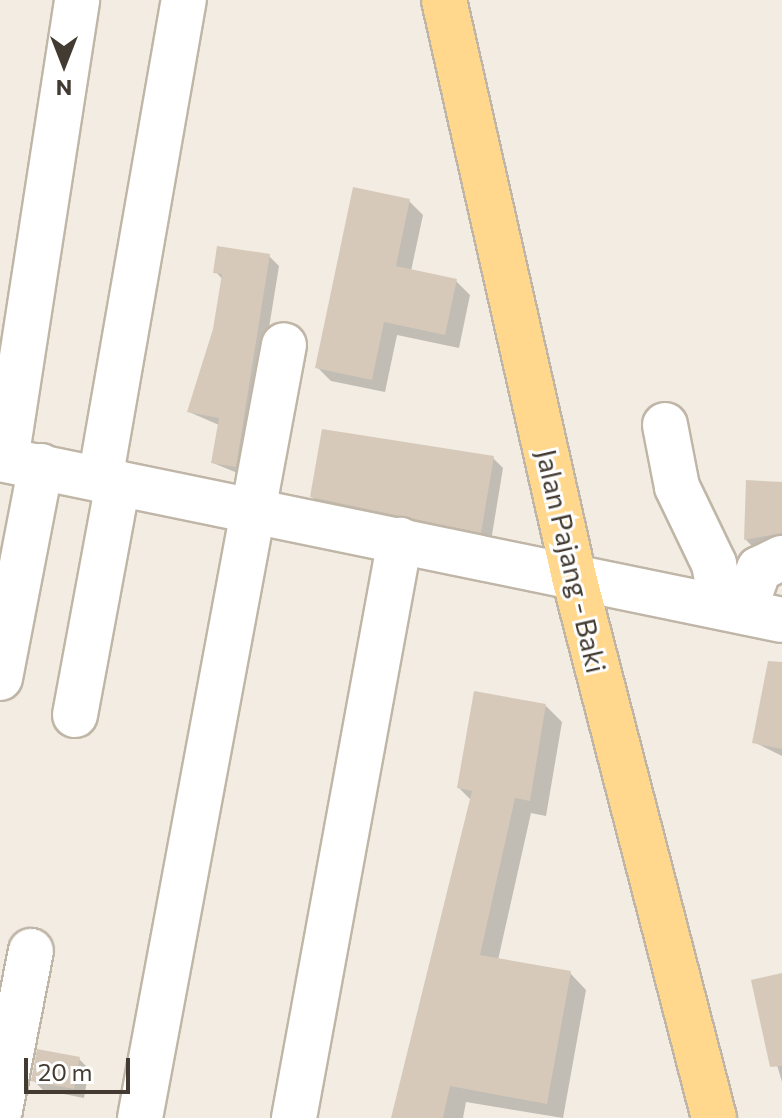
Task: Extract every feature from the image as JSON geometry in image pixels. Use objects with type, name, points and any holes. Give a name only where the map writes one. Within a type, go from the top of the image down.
[{"type":"main road","name":"Jalan Pajang - Baki","points":[[444,0],[574,577],[714,1118]]},
{"type":"street","points":[[0,678],[16,462],[77,0]]},
{"type":"street","points":[[75,715],[184,0]]},
{"type":"street","points":[[140,1118],[258,512],[284,345]]},
{"type":"street","points":[[665,425],[677,487],[714,564],[749,612]]},
{"type":"street","points":[[16,462],[749,612]]},
{"type":"street","points":[[294,1118],[400,540]]},
{"type":"street","points":[[749,612],[759,569],[782,558]]},
{"type":"street","points":[[0,1110],[31,951]]},
{"type":"building","points":[[353,187],[410,199],[396,266],[457,279],[445,335],[384,322],[372,380],[315,368]]},
{"type":"building","points":[[217,246],[270,254],[236,467],[211,463],[219,418],[187,412],[213,329],[222,274],[213,273]]},
{"type":"building","points":[[322,429],[494,456],[481,533],[310,497]]},
{"type":"building","points":[[746,480],[782,482],[782,533],[744,540]]},
{"type":"building","points":[[768,661],[782,662],[782,749],[752,743]]},
{"type":"building","points":[[474,691],[546,704],[530,801],[515,798],[480,955],[571,971],[547,1104],[450,1086],[443,1118],[391,1118],[472,791],[457,788]]},
{"type":"building","points":[[782,973],[782,1066],[770,1067],[751,980]]},
{"type":"building","points":[[37,1049],[80,1057],[74,1089],[31,1081]]}]
